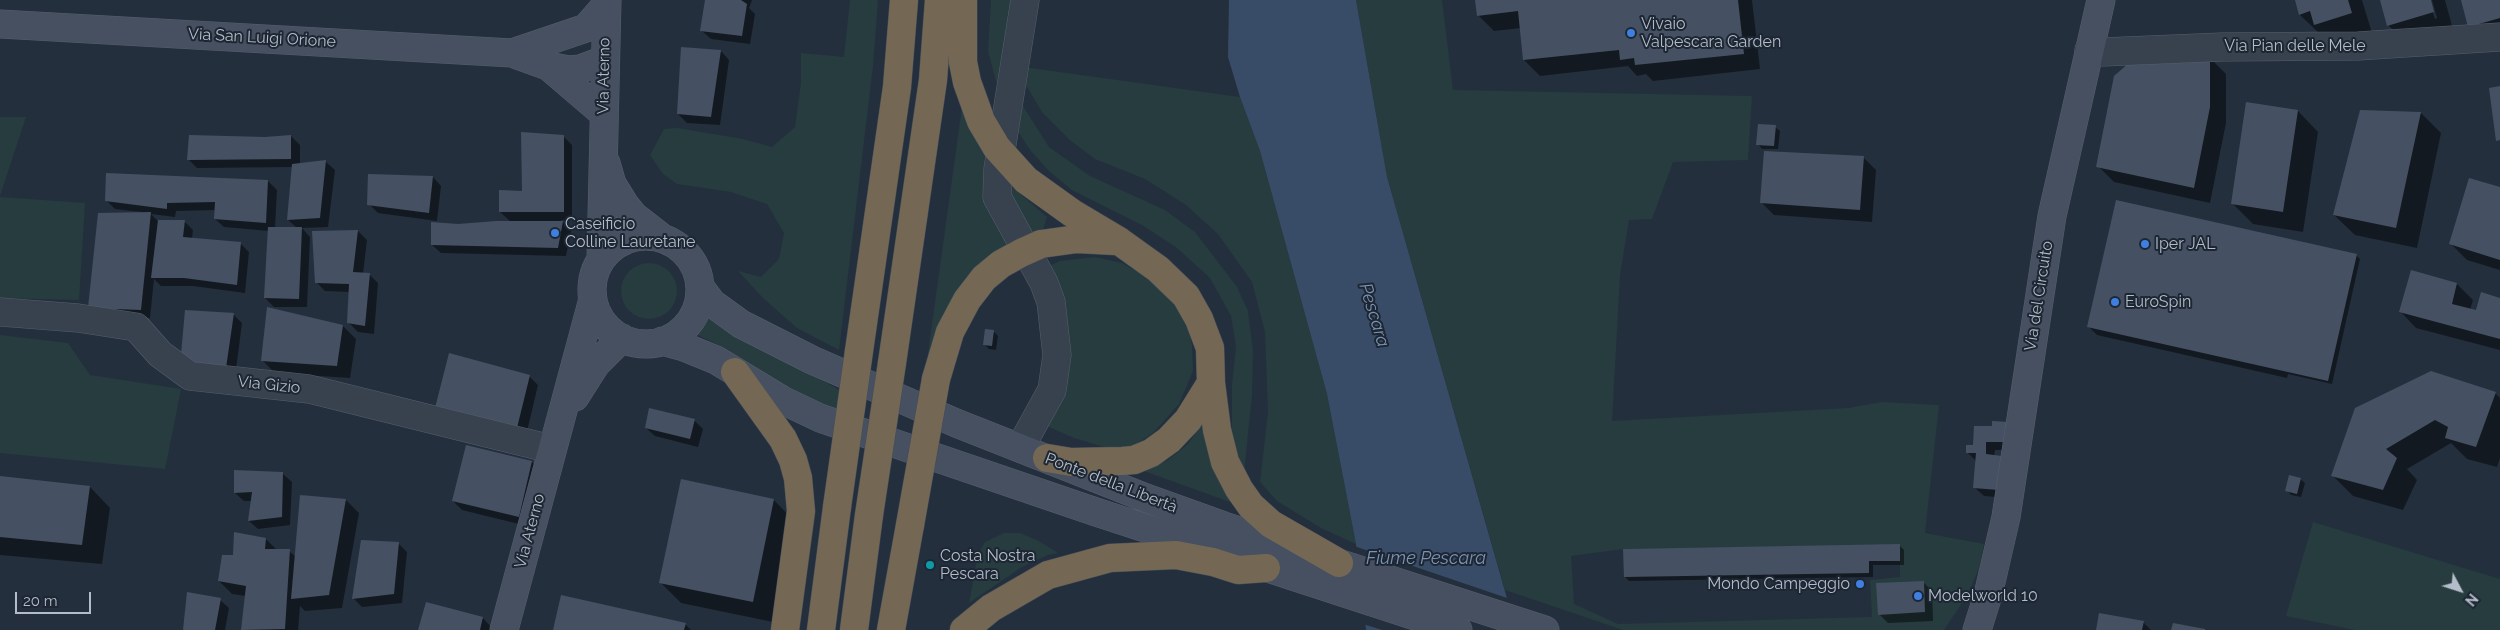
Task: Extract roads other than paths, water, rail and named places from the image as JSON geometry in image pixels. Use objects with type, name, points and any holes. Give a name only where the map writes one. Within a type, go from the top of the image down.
[{"type":"highway","points":[[821,630],[897,87],[904,0]]},
{"type":"highway","points":[[854,630],[869,515],[933,80],[939,0]]},
{"type":"highway","points":[[963,0],[963,62],[967,82],[981,121],[997,148],[1026,180],[1072,213],[1119,241],[1158,269],[1186,296],[1206,334],[1210,348],[1211,382],[1217,430],[1225,462],[1239,489],[1251,506],[1271,524],[1339,563]]},
{"type":"highway","points":[[891,630],[936,379],[950,332],[967,300],[984,278],[1001,264],[1031,248],[1077,239],[1119,241]]},
{"type":"highway","points":[[735,372],[783,439],[798,478],[801,511],[785,630]]},
{"type":"highway","points":[[1047,458],[1071,462],[1122,461],[1134,460],[1151,453],[1169,440],[1188,420],[1211,382]]},
{"type":"highway","points":[[964,630],[991,608],[1048,575],[1075,566],[1110,558],[1165,554],[1215,557],[1238,570],[1266,568]]},
{"type":"main road","name":"Via del Circuito","points":[[1977,630],[1988,595],[2006,517],[2052,216],[2101,0]]},
{"type":"main road","name":"Via San Luigi Orione","points":[[532,55],[586,28],[606,2]]},
{"type":"main road","name":"Via Aterno","points":[[601,260],[606,2]]},
{"type":"main road","name":"Via San Luigi Orione","points":[[4,22],[532,55],[580,43],[588,46],[604,60]]},
{"type":"main road","points":[[532,55],[603,113]]},
{"type":"main road","name":"Via Aterno","points":[[603,152],[612,184],[624,205],[634,216],[661,237]]},
{"type":"main road","points":[[638,236],[661,237],[676,245],[689,256],[697,271],[700,288],[698,304],[691,320],[678,333],[662,341],[635,343],[622,338],[605,325],[597,312],[593,299],[593,278],[601,260],[617,244],[638,236]]},
{"type":"main road","name":"Ponte della Libertà","points":[[700,288],[712,303],[726,315],[804,356],[956,423],[1146,498],[1224,526],[1545,630]]},
{"type":"main road","name":"Via Aterno","points":[[504,630],[593,299]]},
{"type":"main road","name":"Via Aterno","points":[[554,440],[596,364],[622,338]]},
{"type":"main road","name":"Ponte della Libertà","points":[[662,341],[700,353],[782,400],[820,418],[1215,557]]},
{"type":"main road","points":[[1266,568],[1458,630]]},
{"type":"main road","name":"Via del Circuito","points":[[1970,630],[1988,595]]},
{"type":"street","points":[[1020,448],[1052,390],[1057,355],[1051,302],[1035,263],[1010,224],[997,197],[998,169],[1025,0]]},
{"type":"street","name":"Via Pian delle Mele","points":[[2089,50],[2103,52],[2222,46],[2358,46],[2500,37]]},
{"type":"street","name":"Via Gizio","points":[[0,312],[78,318],[136,327],[160,354],[190,376],[309,389],[554,440]]},
{"type":"water","name":"Fiume Pescara","points":[[1229,0],[1356,0],[1387,177],[1516,630],[1366,630],[1356,544],[1327,394],[1260,151],[1240,97],[1228,57]]},
{"type":"place","name":"Vivaio Valpescara Garden","points":[[1631,33]]},
{"type":"place","name":"Caseificio Colline Lauretane","points":[[555,233]]},
{"type":"place","name":"Iper JAL","points":[[2145,244]]},
{"type":"place","name":"EuroSpin","points":[[2115,302]]},
{"type":"place","name":"Costa Nostra Pescara","points":[[930,565]]},
{"type":"place","name":"Mondo Campeggio","points":[[1860,584]]},
{"type":"place","name":"Modelworld 10","points":[[1918,596]]},
{"type":"water label","name":"Pescara","points":[[1374,315]]}]
